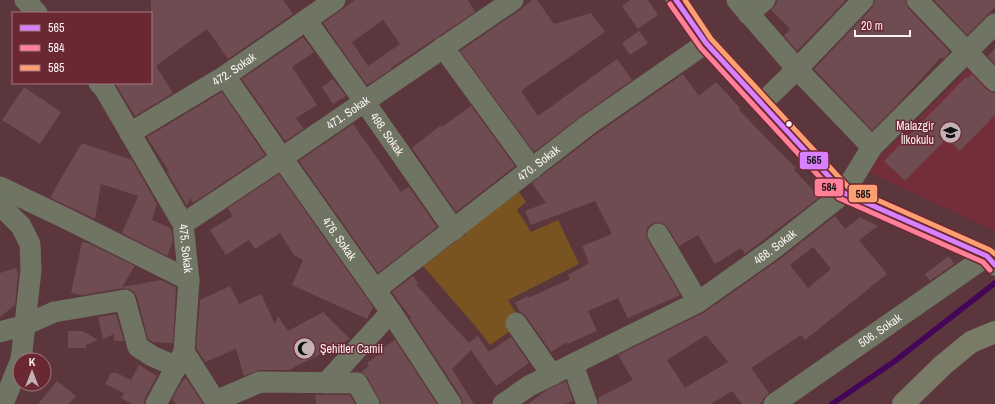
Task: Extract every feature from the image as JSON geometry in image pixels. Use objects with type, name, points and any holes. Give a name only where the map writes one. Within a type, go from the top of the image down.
[{"type":"main road","points":[[903,404],[943,365],[971,342],[995,332]]},
{"type":"street","points":[[25,0],[36,12]]},
{"type":"street","name":"472. Sokak","points":[[130,133],[225,76],[335,0]]},
{"type":"street","name":"471. Sokak","points":[[183,224],[513,0]]},
{"type":"street","points":[[676,0],[706,43],[844,193],[991,261]]},
{"type":"street","points":[[765,0],[743,7],[797,69],[872,147]]},
{"type":"street","points":[[761,104],[863,0]]},
{"type":"street","points":[[917,0],[995,81]]},
{"type":"street","name":"498. Sokak","points":[[306,20],[454,230]]},
{"type":"street","name":"468. Sokak","points":[[503,404],[529,386],[698,302],[773,249],[844,193],[872,147],[968,53],[995,24]]},
{"type":"street","name":"470. Sokak","points":[[375,290],[588,125],[706,43]]},
{"type":"street","points":[[443,47],[532,169]]},
{"type":"street","name":"476. Sokak","points":[[225,76],[391,312],[452,404]]},
{"type":"street","name":"475. Sokak","points":[[100,84],[104,88],[183,224],[189,280],[181,359]]},
{"type":"street","points":[[0,187],[67,218],[189,280]]},
{"type":"street","points":[[0,205],[20,226],[30,244],[31,270],[21,352]]},
{"type":"street","points":[[658,234],[698,302]]},
{"type":"street","name":"506. Sokak","points":[[774,404],[991,261]]},
{"type":"street","points":[[0,332],[25,325],[54,312],[125,300],[138,347],[152,356],[181,359],[217,403],[260,382],[357,383],[369,404]]},
{"type":"street","points":[[326,383],[391,312]]},
{"type":"street","points":[[516,323],[552,375]]},
{"type":"street","points":[[156,404],[181,359]]},
{"type":"street","points":[[573,365],[587,404]]},
{"type":"street","points":[[3,404],[12,381]]},
{"type":"shaded area","name":"Malazgir İlkokulu","points":[[969,69],[995,95],[995,231],[866,171]]},
{"type":"shaded area","points":[[519,192],[526,202],[517,210],[531,232],[558,220],[579,264],[508,300],[522,323],[490,345],[423,266],[466,234],[463,231]]},
{"type":"building","points":[[151,0],[283,0],[293,14],[228,59],[207,29],[156,66],[173,93],[135,116],[116,84],[152,84]]},
{"type":"building","points":[[355,0],[468,0],[475,12],[367,85],[323,23]],"holes":[[[383,20],[400,44],[368,66],[352,42]]]},
{"type":"building","points":[[532,0],[537,0],[554,24],[591,13],[605,32],[521,91],[538,116],[617,59],[632,80],[534,152],[460,51],[520,10]]},
{"type":"building","points":[[630,0],[648,0],[658,15],[638,29],[622,6]]},
{"type":"building","points":[[777,0],[846,0],[797,51],[784,36],[790,29],[771,10],[776,5]]},
{"type":"building","points":[[875,0],[905,0],[908,8],[950,52],[943,59],[941,57],[872,130],[814,69],[872,8]]},
{"type":"building","points":[[934,0],[995,0],[995,7],[967,35]]},
{"type":"building","points":[[639,31],[648,43],[630,55],[622,43]]},
{"type":"building","points":[[303,37],[314,52],[292,67],[317,105],[296,118],[304,129],[285,141],[242,79]]},
{"type":"building","points":[[995,48],[995,64],[988,56]]},
{"type":"building","points":[[683,74],[699,96],[716,82],[740,108],[739,110],[796,168],[794,170],[820,197],[745,254],[741,248],[715,264],[698,235],[679,246],[664,224],[658,222],[652,224],[647,228],[646,234],[648,240],[680,295],[628,318],[618,298],[588,311],[597,331],[567,344],[567,342],[551,352],[526,316],[520,312],[515,303],[527,296],[528,298],[570,279],[568,275],[589,263],[582,246],[612,234],[595,201],[531,225],[525,211],[546,203],[532,183],[595,135]]},
{"type":"building","points":[[972,74],[987,90],[995,93],[995,115],[960,151],[947,138],[905,181],[884,161],[966,77],[968,78]]},
{"type":"building","points":[[333,79],[346,96],[333,104],[322,87]]},
{"type":"building","points":[[24,87],[61,112],[40,144],[2,120]]},
{"type":"building","points":[[222,92],[265,155],[193,203],[190,198],[187,206],[167,172],[170,173],[147,137]]},
{"type":"building","points":[[471,106],[515,166],[456,212],[412,148],[441,125],[442,127]]},
{"type":"building","points":[[353,124],[401,192],[409,187],[437,227],[378,273],[299,161]]},
{"type":"building","points":[[82,143],[132,160],[157,204],[152,220],[171,228],[173,241],[167,256],[122,233],[138,196],[101,184],[95,219],[51,198],[58,183]]},
{"type":"building","points":[[279,174],[373,307],[367,319],[292,285],[303,260],[294,255],[280,233],[255,249],[249,240],[226,255],[210,230],[233,216],[228,208]]},
{"type":"building","points":[[835,216],[845,229],[860,217],[878,226],[859,240],[887,274],[805,340],[801,335],[751,368],[769,393],[759,404],[742,404],[732,391],[711,404],[599,404],[598,398],[633,380],[618,355],[705,312],[780,259]],"holes":[[[813,247],[831,269],[808,288],[790,265]],[[706,335],[728,362],[685,388],[667,360]]]},
{"type":"building","points":[[82,242],[88,243],[135,266],[122,287],[161,280],[176,287],[173,343],[153,342],[148,339],[137,297],[134,292],[129,289],[123,288],[82,295],[71,293]]},
{"type":"building","points":[[949,256],[954,264],[930,281],[925,274]]},
{"type":"building","points":[[16,268],[18,274],[15,305],[0,317],[0,273]]},
{"type":"building","points":[[413,276],[418,283],[416,284],[469,343],[478,336],[489,352],[511,337],[529,363],[496,386],[471,350],[452,369],[474,404],[463,404],[461,397],[410,319],[411,318],[392,292]]},
{"type":"building","points":[[230,286],[239,304],[261,294],[275,324],[278,316],[288,331],[323,312],[350,339],[289,370],[260,370],[244,376],[236,349],[205,362],[196,348],[200,300]]},
{"type":"building","points":[[116,314],[124,341],[114,341],[114,334],[103,339],[98,317]]},
{"type":"building","points":[[68,331],[82,331],[98,340],[86,345],[86,348],[68,348]]},
{"type":"building","points":[[395,340],[437,404],[381,404],[367,377],[361,372],[369,366],[367,363],[379,354],[377,352]]},
{"type":"building","points":[[139,365],[157,376],[145,398],[144,404],[132,404],[121,398],[124,393],[105,384],[111,373],[117,373],[131,380]]},
{"type":"building","points":[[186,378],[203,404],[176,404],[172,399],[182,381]]},
{"type":"building","points":[[57,381],[76,396],[69,404],[38,404],[48,392],[52,392],[52,387]]},
{"type":"building","points":[[566,381],[573,401],[565,404],[528,404],[547,390]]},
{"type":"building","points":[[315,395],[350,395],[355,404],[316,404]]},
{"type":"waterway","points":[[832,404],[895,361],[995,283]]},
{"type":"transit line","name":"565","points":[[676,0],[706,43],[844,193],[987,256],[995,265]]},
{"type":"transit line","name":"585","points":[[685,0],[711,39],[848,187],[990,250],[995,254]]},
{"type":"transit line","name":"584","points":[[670,4],[701,48],[839,198],[983,262],[990,270]]},
{"type":"place","name":"Malazgir İlkokulu","points":[[950,133]]},
{"type":"place","name":"Şehitler Camii","points":[[305,349]]}]
